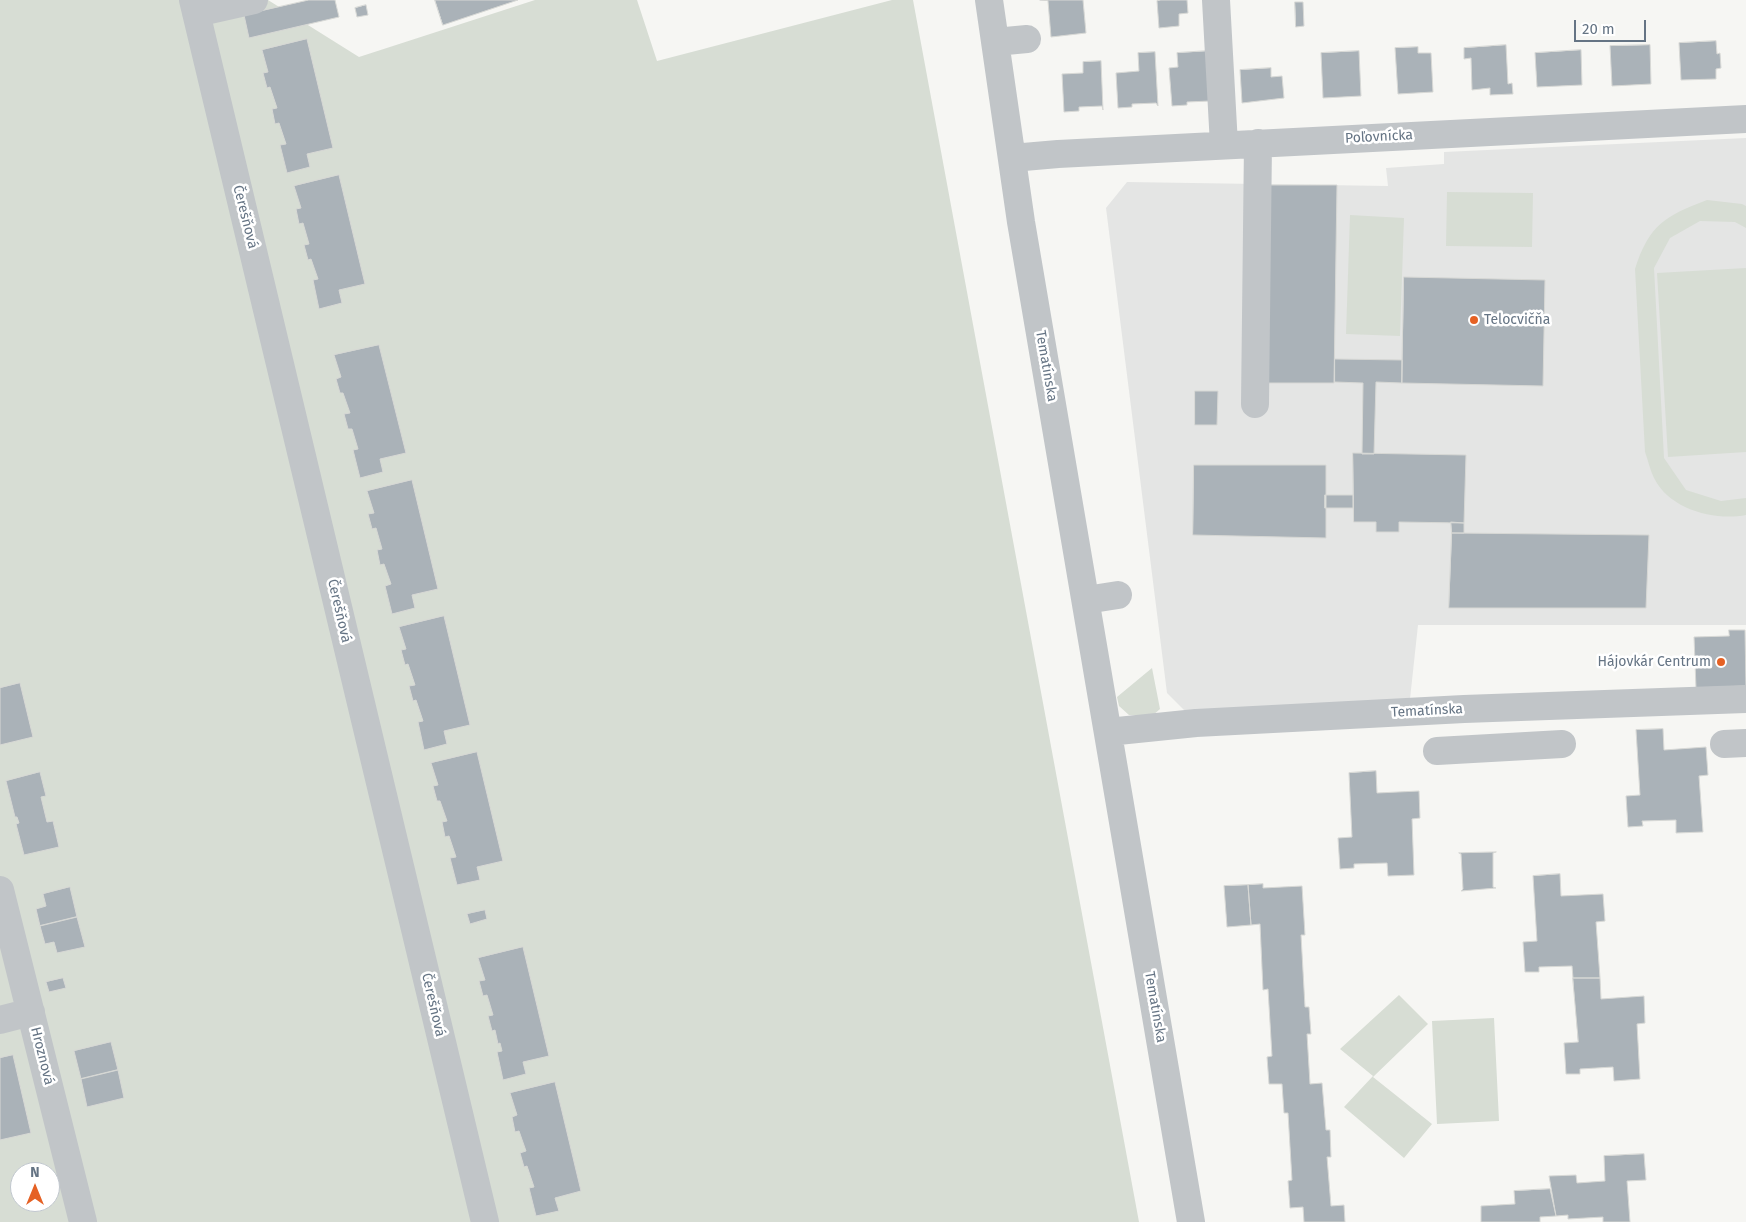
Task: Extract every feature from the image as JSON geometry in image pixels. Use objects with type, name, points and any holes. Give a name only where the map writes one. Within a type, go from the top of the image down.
[{"type":"street","points":[[194,7],[254,0]]},
{"type":"street","name":"Tematínska","points":[[988,0],[1022,232],[1191,1222]]},
{"type":"street","points":[[1216,0],[1224,145]]},
{"type":"street","name":"Čerešňová","points":[[194,7],[484,1222]]},
{"type":"street","points":[[995,42],[1028,39]]},
{"type":"street","name":"Poľovnícka","points":[[1012,158],[1258,143],[1746,119]]},
{"type":"street","points":[[1255,404],[1258,143]]},
{"type":"street","points":[[1086,600],[1118,595]]},
{"type":"street","name":"Tematínska","points":[[1108,732],[1188,723],[1436,710],[1746,699]]},
{"type":"street","points":[[1436,710],[1437,756],[1562,744]]},
{"type":"street","name":"Hroznová","points":[[0,890],[83,1222]]},
{"type":"street","points":[[0,1020],[31,1012]]},
{"type":"shaded area","points":[[0,0],[268,0],[359,57],[535,0],[637,0],[657,61],[892,0],[913,0],[1139,1222],[0,1222]]},
{"type":"shaded area","points":[[1746,138],[1746,625],[1418,625],[1410,699],[1191,717],[1167,693],[1106,208],[1127,182],[1388,186],[1386,168],[1444,164],[1444,152]]},
{"type":"shaded area","points":[[1447,192],[1533,193],[1532,247],[1446,246]]},
{"type":"shaded area","points":[[1707,200],[1746,206],[1746,228],[1735,222],[1700,221],[1670,238],[1654,268],[1664,458],[1686,490],[1721,501],[1746,498],[1746,515],[1721,516],[1707,514],[1694,511],[1682,505],[1661,489],[1651,472],[1645,452],[1635,269],[1646,242],[1660,224],[1680,211]]},
{"type":"shaded area","points":[[1350,215],[1404,218],[1400,336],[1346,334]]},
{"type":"shaded area","points":[[1746,268],[1746,452],[1668,457],[1657,273]]},
{"type":"shaded area","points":[[1152,668],[1160,709],[1152,716],[1129,715],[1119,706],[1117,697]]},
{"type":"shaded area","points":[[1399,995],[1428,1024],[1373,1077],[1432,1124],[1404,1158],[1344,1107],[1373,1076],[1340,1049]]},
{"type":"shaded area","points":[[1494,1018],[1499,1121],[1437,1124],[1432,1021]]},
{"type":"building","points":[[309,0],[335,0],[339,17],[249,38],[244,15]]},
{"type":"building","points":[[435,0],[518,0],[443,25]]},
{"type":"building","points":[[1040,0],[1083,0],[1086,33],[1051,37],[1048,1]]},
{"type":"building","points":[[1187,0],[1188,13],[1179,14],[1179,26],[1159,28],[1157,1]]},
{"type":"building","points":[[1295,2],[1303,2],[1304,26],[1296,27]]},
{"type":"building","points":[[366,5],[368,15],[357,17],[355,8]]},
{"type":"building","points":[[307,39],[333,148],[307,154],[310,167],[287,173],[280,145],[286,144],[279,123],[275,124],[272,109],[277,108],[270,87],[267,88],[263,73],[268,72],[262,50]]},
{"type":"building","points":[[1716,41],[1717,54],[1720,53],[1721,68],[1716,69],[1716,79],[1681,80],[1679,43]]},
{"type":"building","points":[[1506,45],[1508,84],[1512,83],[1513,94],[1490,95],[1490,88],[1472,90],[1471,58],[1464,59],[1464,48]]},
{"type":"building","points":[[1650,45],[1651,84],[1612,86],[1610,46]]},
{"type":"building","points":[[1418,47],[1418,53],[1431,53],[1433,92],[1398,94],[1395,48]]},
{"type":"building","points":[[1581,50],[1582,85],[1537,87],[1535,53]]},
{"type":"building","points":[[1208,51],[1210,101],[1187,102],[1187,105],[1172,106],[1169,68],[1178,67],[1177,53]]},
{"type":"building","points":[[1359,51],[1361,96],[1323,98],[1321,53]]},
{"type":"building","points":[[1155,52],[1158,106],[1156,103],[1132,104],[1132,107],[1118,108],[1116,73],[1139,71],[1138,53]]},
{"type":"building","points":[[1101,61],[1103,110],[1102,106],[1079,107],[1079,111],[1064,112],[1062,74],[1083,73],[1083,62]]},
{"type":"building","points":[[1271,68],[1271,77],[1282,76],[1284,98],[1242,103],[1240,70]]},
{"type":"building","points":[[339,175],[365,284],[339,290],[342,303],[319,309],[313,280],[318,279],[311,259],[308,260],[304,245],[309,244],[303,223],[299,224],[296,209],[301,208],[294,186]]},
{"type":"building","points":[[1269,185],[1337,185],[1334,383],[1267,383]]},
{"type":"building","name":"Telocvičňa","points":[[1404,277],[1545,280],[1543,386],[1402,383]]},
{"type":"building","points":[[379,345],[406,453],[380,459],[383,472],[360,478],[353,450],[358,449],[352,429],[348,429],[344,414],[350,413],[343,393],[340,393],[336,379],[341,377],[334,355]]},
{"type":"building","points":[[1335,359],[1402,360],[1402,383],[1376,382],[1374,454],[1362,454],[1363,383],[1335,382]]},
{"type":"building","points":[[1195,391],[1218,391],[1217,425],[1195,425]]},
{"type":"building","points":[[1353,453],[1466,455],[1464,523],[1399,522],[1399,532],[1376,532],[1376,522],[1354,522]]},
{"type":"building","points":[[1194,465],[1326,465],[1326,538],[1193,535]]},
{"type":"building","points":[[412,480],[438,589],[412,595],[415,608],[392,614],[385,586],[391,584],[384,564],[380,565],[377,550],[382,549],[376,528],[372,529],[368,514],[374,513],[367,491]]},
{"type":"building","points":[[1325,495],[1353,495],[1353,508],[1325,508]]},
{"type":"building","points":[[1451,522],[1464,523],[1464,533],[1452,533]]},
{"type":"building","points":[[1452,533],[1649,535],[1646,608],[1449,608]]},
{"type":"building","points":[[444,616],[470,725],[444,731],[447,744],[424,750],[418,722],[423,721],[416,700],[413,701],[409,686],[415,685],[408,664],[405,665],[401,650],[406,649],[399,627]]},
{"type":"building","name":"Hájovkár Centrum","points":[[1729,630],[1745,630],[1746,686],[1696,688],[1694,637],[1729,636]]},
{"type":"building","points":[[20,683],[33,737],[0,745],[0,688]]},
{"type":"building","points":[[1663,729],[1664,750],[1706,747],[1708,775],[1699,776],[1703,832],[1676,833],[1676,820],[1642,821],[1643,826],[1628,827],[1626,796],[1640,795],[1636,730]]},
{"type":"building","points":[[477,752],[503,861],[477,867],[480,880],[457,885],[450,858],[456,857],[449,836],[445,837],[442,822],[447,821],[440,801],[437,801],[433,786],[438,785],[431,763]]},
{"type":"building","points":[[1376,771],[1377,793],[1419,791],[1420,818],[1412,819],[1414,875],[1388,876],[1387,863],[1354,864],[1354,868],[1340,869],[1338,838],[1352,837],[1349,773]]},
{"type":"building","points":[[40,772],[46,796],[41,797],[47,822],[53,821],[59,847],[24,855],[16,824],[19,823],[17,817],[15,817],[6,781]]},
{"type":"building","points":[[1496,852],[1493,853],[1493,887],[1496,888],[1461,891],[1463,889],[1461,854],[1459,853]]},
{"type":"building","points":[[1560,874],[1561,896],[1603,894],[1605,921],[1596,922],[1600,978],[1573,978],[1572,966],[1539,967],[1539,972],[1525,972],[1523,942],[1537,941],[1533,876]]},
{"type":"building","points":[[1263,884],[1263,888],[1302,886],[1305,935],[1301,935],[1305,1007],[1309,1007],[1311,1034],[1307,1034],[1310,1084],[1322,1083],[1326,1130],[1330,1130],[1331,1157],[1327,1157],[1331,1206],[1344,1205],[1345,1222],[1304,1222],[1303,1207],[1290,1208],[1288,1181],[1292,1180],[1288,1113],[1284,1113],[1282,1084],[1269,1084],[1267,1057],[1272,1056],[1268,989],[1263,990],[1260,924],[1251,925],[1248,885]]},
{"type":"building","points":[[1248,885],[1251,925],[1227,927],[1224,886]]},
{"type":"building","points":[[70,887],[77,917],[40,926],[36,909],[46,906],[43,894]]},
{"type":"building","points":[[485,910],[487,919],[470,924],[467,914]]},
{"type":"building","points":[[77,917],[85,947],[57,953],[54,942],[45,944],[40,926]]},
{"type":"building","points":[[523,947],[549,1056],[523,1062],[526,1074],[503,1080],[497,1052],[502,1051],[500,1043],[498,1044],[495,1030],[492,1031],[488,1016],[493,1015],[487,995],[483,996],[479,981],[485,980],[478,958]]},
{"type":"building","points":[[63,978],[66,988],[49,992],[46,982]]},
{"type":"building","points":[[1573,978],[1600,978],[1601,999],[1644,996],[1645,1023],[1637,1024],[1640,1079],[1614,1081],[1613,1067],[1580,1069],[1580,1074],[1566,1074],[1564,1043],[1578,1042]]},
{"type":"building","points":[[111,1042],[118,1070],[81,1079],[74,1051]]},
{"type":"building","points":[[13,1055],[31,1133],[0,1140],[0,1058]]},
{"type":"building","points":[[118,1070],[124,1098],[87,1107],[81,1079]]},
{"type":"building","points":[[555,1082],[581,1191],[555,1198],[559,1211],[536,1216],[529,1188],[534,1187],[527,1166],[524,1167],[520,1153],[526,1151],[519,1131],[515,1132],[512,1117],[517,1115],[510,1093]]},
{"type":"building","points":[[1644,1154],[1646,1180],[1627,1181],[1630,1222],[1603,1222],[1603,1217],[1568,1219],[1568,1215],[1556,1216],[1549,1176],[1576,1175],[1577,1183],[1605,1181],[1604,1156]]},
{"type":"building","points":[[1550,1189],[1556,1216],[1540,1217],[1540,1222],[1481,1222],[1481,1206],[1515,1204],[1514,1191]]},
{"type":"place","name":"Telocvičňa","points":[[1474,320]]},
{"type":"place","name":"Hájovkár Centrum","points":[[1721,662]]}]
